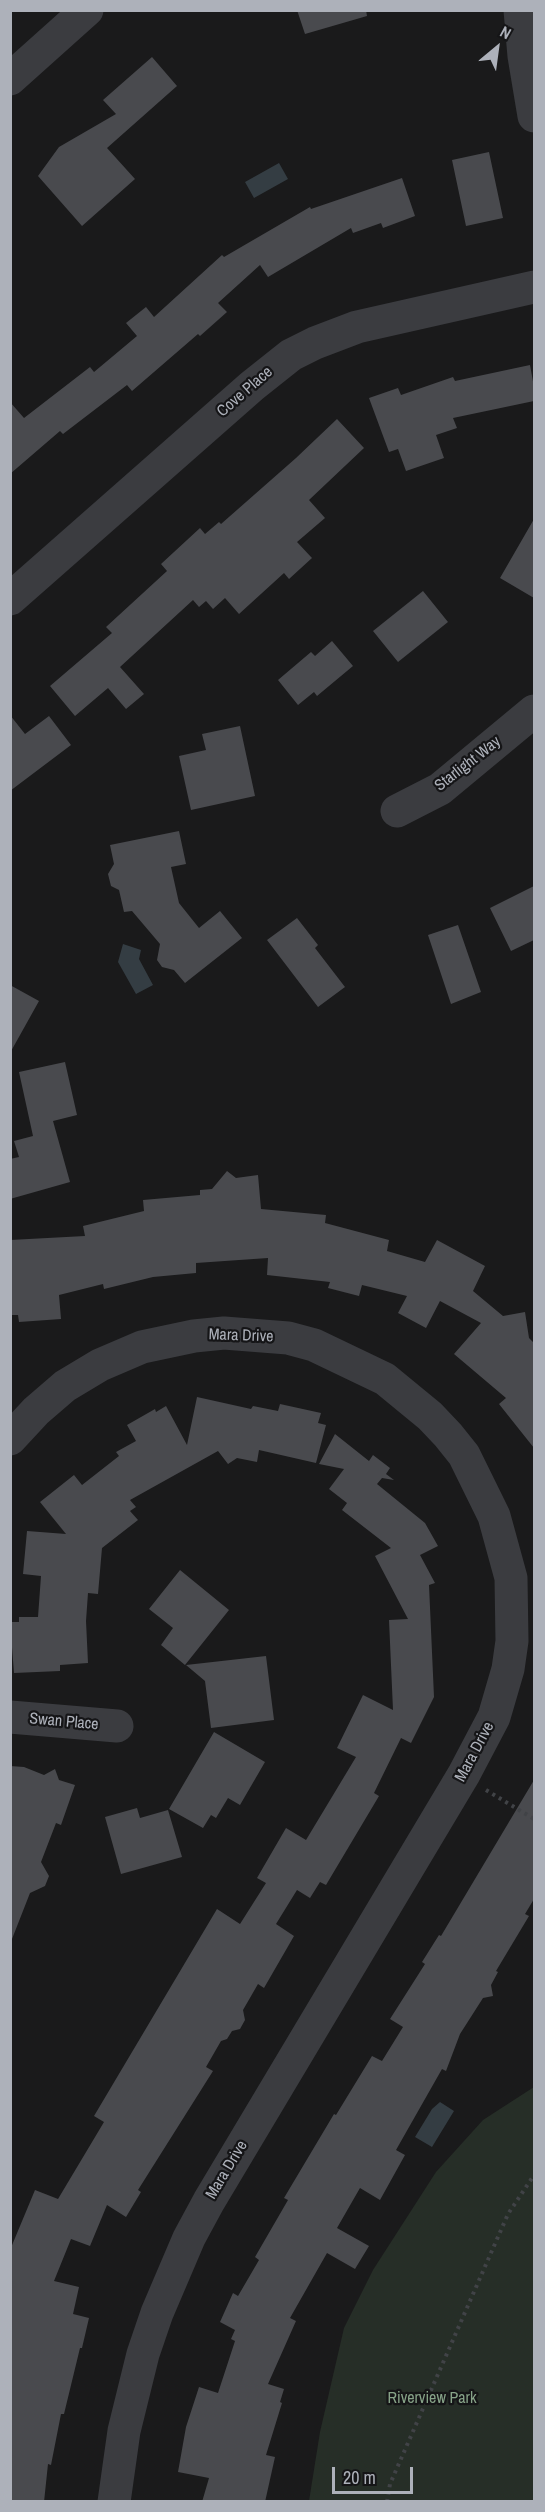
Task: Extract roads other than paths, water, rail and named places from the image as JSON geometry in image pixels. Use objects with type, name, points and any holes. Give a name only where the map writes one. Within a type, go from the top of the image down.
[{"type":"street","points":[[520,10],[524,56],[534,116]]},
{"type":"street","points":[[10,79],[82,12]]},
{"type":"street","name":"Cove Place","points":[[10,599],[259,380],[291,355],[357,327],[534,287]]},
{"type":"street","name":"Starlight Way","points":[[397,812],[440,789],[534,711]]},
{"type":"street","name":"Mara Drive","points":[[14,1425],[81,1376],[122,1354],[162,1341],[224,1333],[288,1338],[314,1346],[386,1379],[430,1416],[448,1436],[464,1455],[494,1516],[511,1578],[512,1641],[508,1669],[494,1717],[464,1774],[189,2238],[157,2313],[143,2355],[123,2431],[114,2502]]},
{"type":"street","name":"Swan Place","points":[[10,1717],[117,1726]]},
{"type":"park label","name":"Riverview Park","points":[[432,2399]]}]
